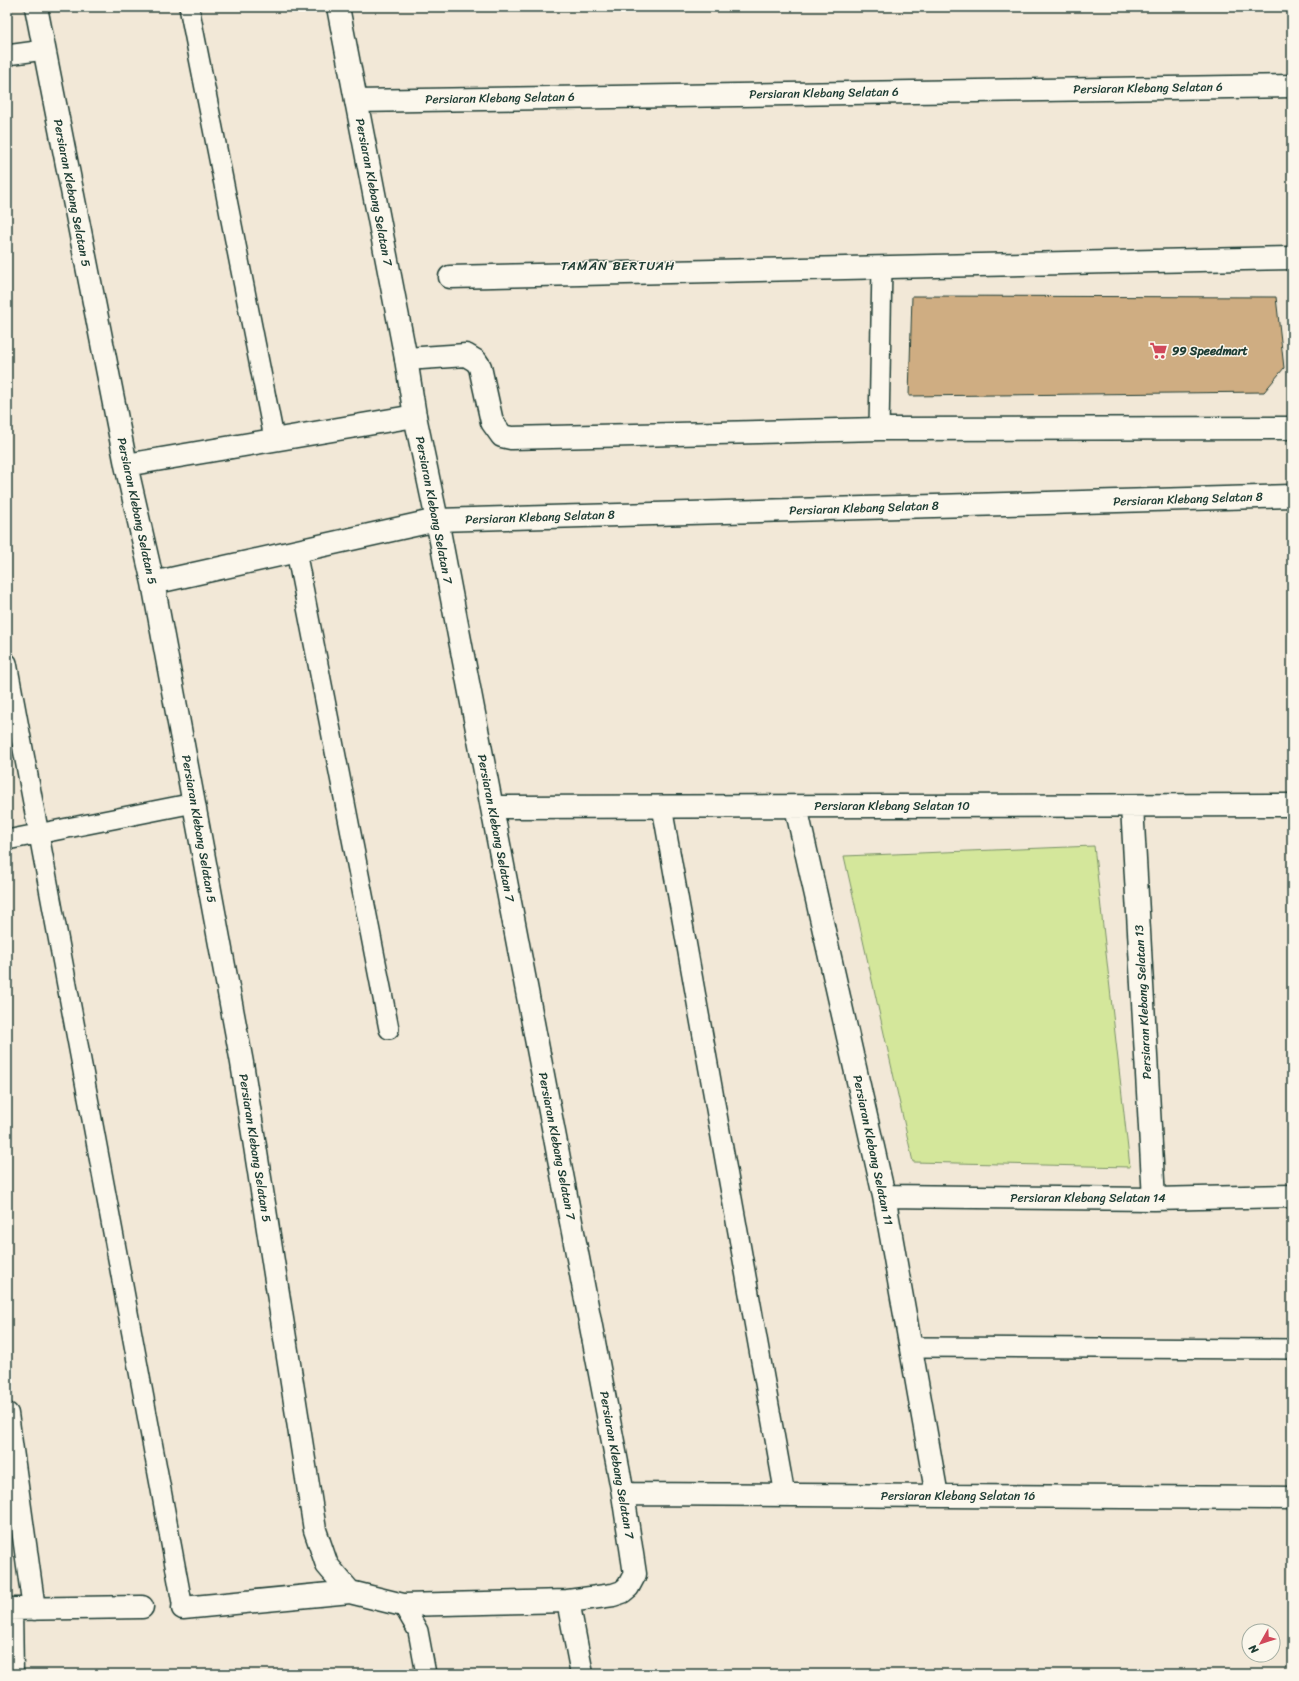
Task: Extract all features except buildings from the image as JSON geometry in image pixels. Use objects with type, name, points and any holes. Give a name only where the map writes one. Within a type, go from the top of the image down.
[{"type":"street","name":"Persiaran Klebang Selatan 5","points":[[36,7],[126,465],[153,583],[242,1063],[315,1530],[327,1565],[350,1592]]},
{"type":"street","name":"Persiaran Klebang Selatan 7","points":[[338,7],[406,359],[415,416],[437,520],[624,1494],[635,1574],[628,1587],[622,1592],[613,1595],[568,1601],[403,1605]]},
{"type":"street","name":"Persiaran Klebang Selatan 6","points":[[356,101],[1292,86]]},
{"type":"street","points":[[450,277],[1292,258]]},
{"type":"street","points":[[406,359],[466,355],[476,361],[480,367],[492,422],[502,436],[511,438],[880,429],[1292,428]]},
{"type":"street","points":[[126,465],[274,438],[415,416]]},
{"type":"street","name":"Persiaran Klebang Selatan 8","points":[[153,583],[437,520],[1292,496]]},
{"type":"street","name":"Persiaran Klebang Selatan 10","points":[[492,807],[1292,805]]},
{"type":"street","name":"Persiaran Klebang Selatan 13","points":[[1132,806],[1154,1199]]},
{"type":"street","name":"Persiaran Klebang Selatan 11","points":[[796,807],[884,1196],[937,1496]]},
{"type":"street","name":"Persiaran Klebang Selatan 14","points":[[884,1196],[1154,1199],[1292,1196]]},
{"type":"street","points":[[7,1414],[34,1609]]},
{"type":"street","name":"Persiaran Klebang Selatan 16","points":[[624,1494],[1292,1498]]},
{"type":"street","points":[[183,1608],[350,1592],[403,1605]]},
{"type":"street","points":[[568,1601],[582,1674]]},
{"type":"street","points":[[12,1674],[9,1609],[142,1606]]},
{"type":"lane","points":[[189,7],[274,438]]},
{"type":"lane","points":[[7,55],[44,50]]},
{"type":"lane","points":[[880,429],[882,267]]},
{"type":"lane","points":[[296,551],[389,1029]]},
{"type":"lane","points":[[7,663],[183,1608]]},
{"type":"lane","points":[[7,840],[40,835],[194,803]]},
{"type":"lane","points":[[662,807],[785,1495]]},
{"type":"lane","points":[[911,1347],[1292,1348]]},
{"type":"lane","points":[[403,1605],[418,1631],[426,1674]]},
{"type":"green space","points":[[1094,846],[1130,1167],[913,1162],[844,856]]},
{"type":"place","name":"99 Speedmart","points":[[1159,351]]},
{"type":"district","name":"TAMAN BERTUAH","points":[[618,265]]}]
